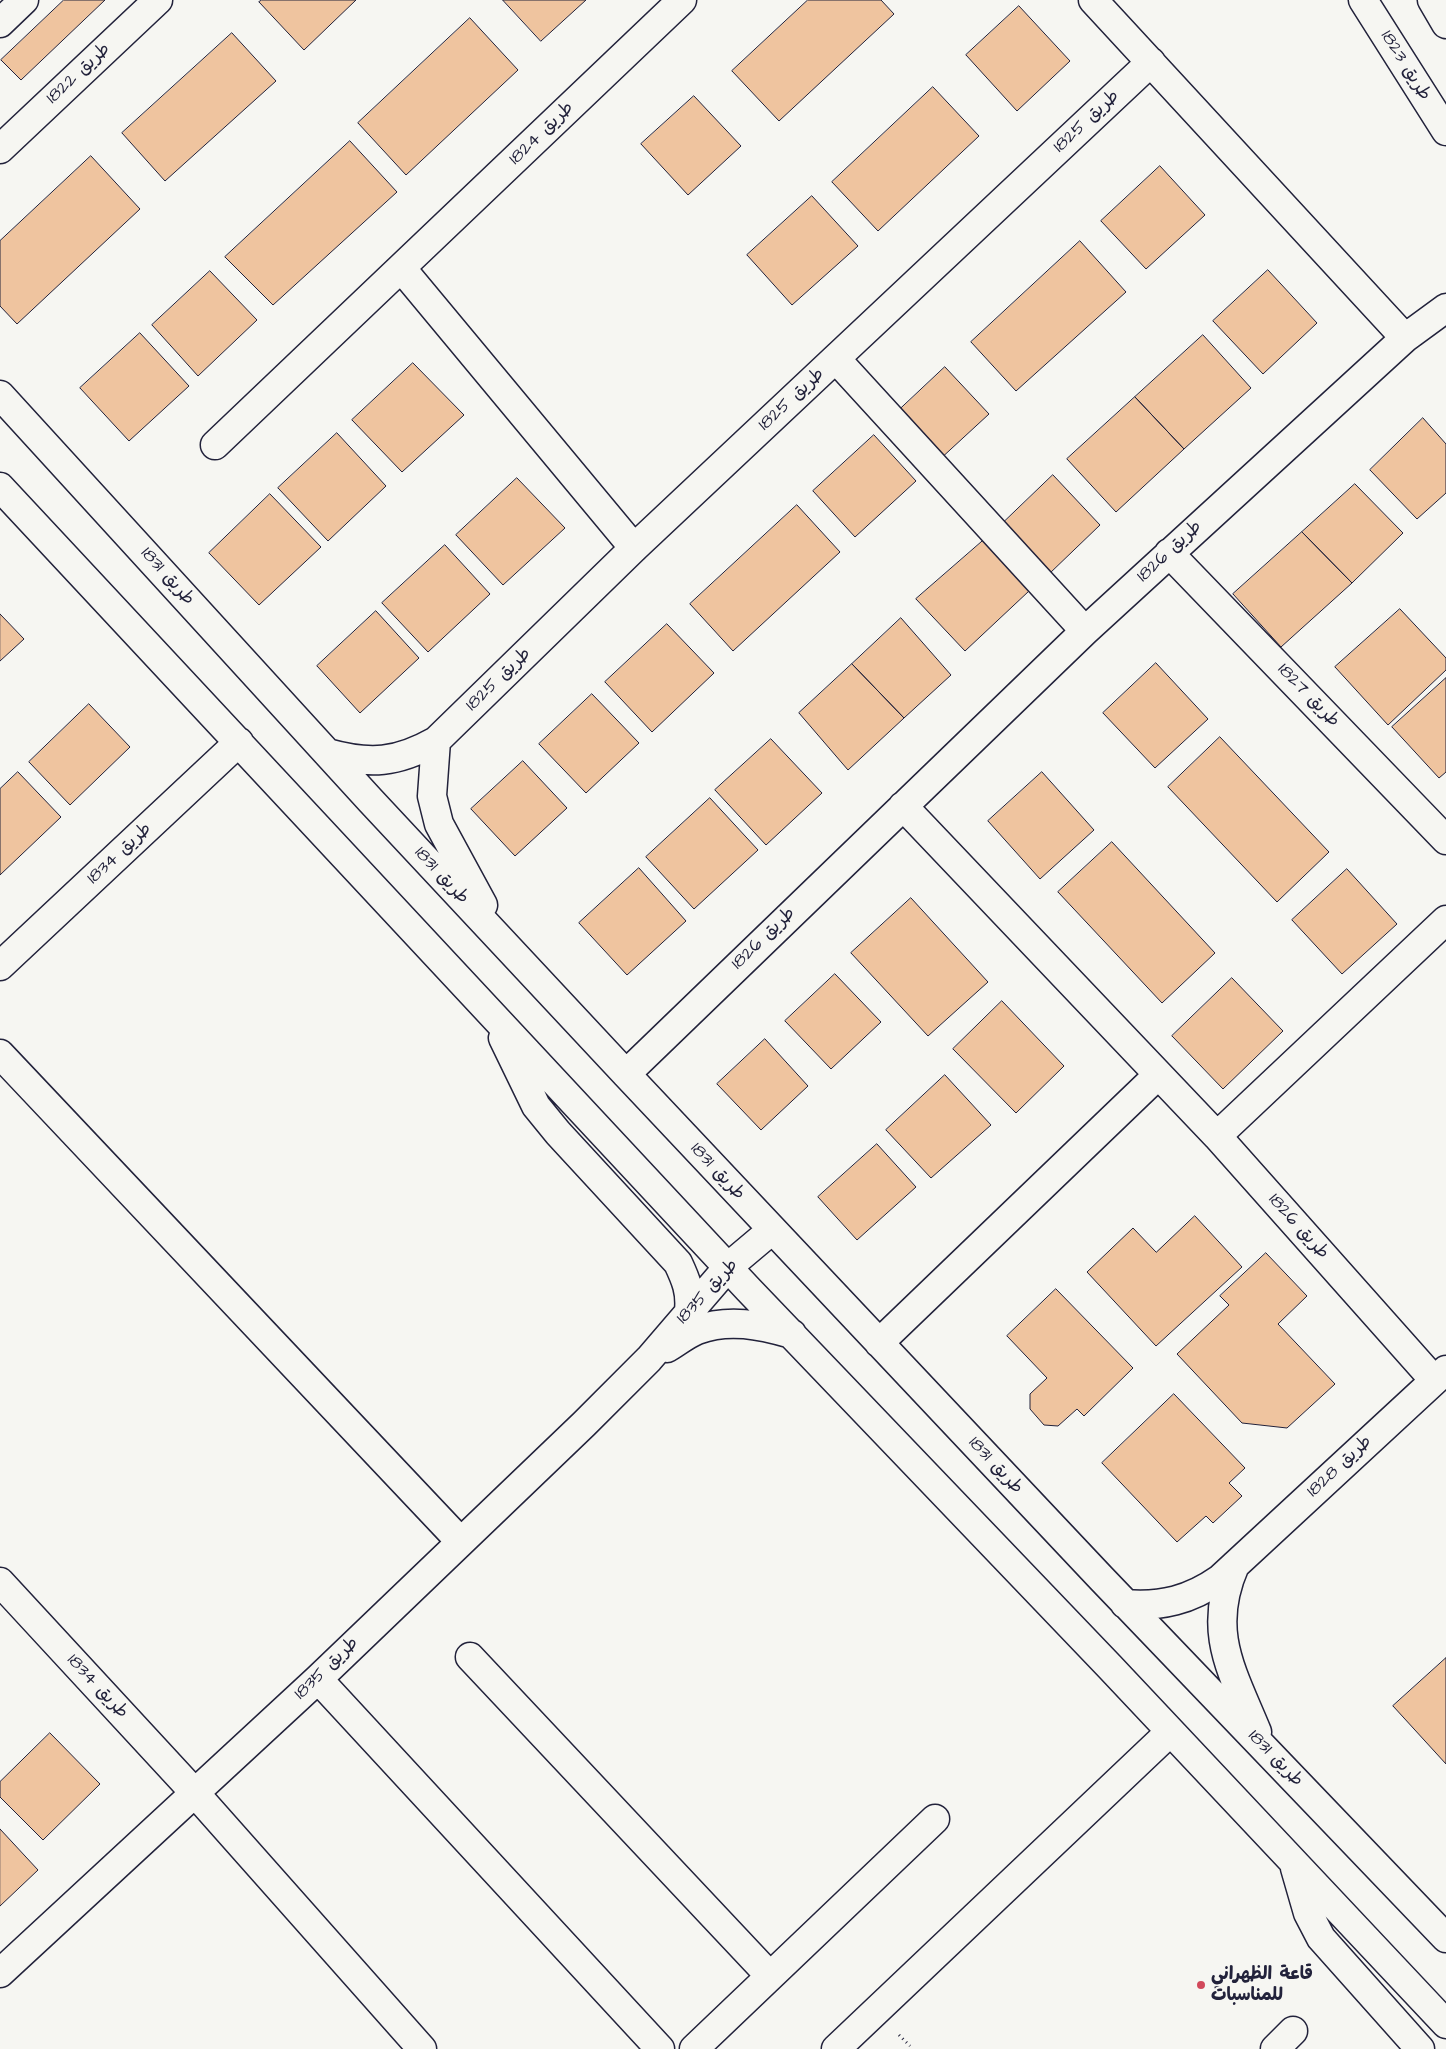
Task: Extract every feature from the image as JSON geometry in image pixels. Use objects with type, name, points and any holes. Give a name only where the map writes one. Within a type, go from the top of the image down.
[{"type":"street","points":[[0,23],[24,0]]},
{"type":"street","name":"طريق 1822","points":[[0,149],[158,0]]},
{"type":"street","name":"طريق 1824","points":[[215,445],[402,269],[682,0]]},
{"type":"street","points":[[1093,0],[1405,338]]},
{"type":"street","name":"طريق 1823","points":[[1363,0],[1446,132]]},
{"type":"street","points":[[1432,0],[1446,24]]},
{"type":"street","name":"طريق 1825","points":[[327,753],[350,760],[374,762],[418,752],[436,741],[634,548],[1151,62]]},
{"type":"street","points":[[402,269],[634,548]]},
{"type":"street","name":"طريق 1826","points":[[626,1074],[1085,631],[1405,338],[1446,308]]},
{"type":"street","points":[[836,359],[1085,631]]},
{"type":"street","name":"طريق 1831","points":[[0,395],[327,753],[772,1230],[1125,1604],[1446,1938]]},
{"type":"street","points":[[0,486],[728,1267],[1446,2024]]},
{"type":"street","points":[[0,514],[34,523]]},
{"type":"street","name":"طريق 1827","points":[[1169,553],[1442,826]]},
{"type":"street","points":[[436,741],[432,796],[439,824],[505,945]]},
{"type":"street","name":"طريق 1834","points":[[0,966],[239,742]]},
{"type":"street","name":"طريق 1826","points":[[903,806],[1217,1136],[1440,1375]]},
{"type":"street","points":[[1217,1136],[1446,920]]},
{"type":"street","points":[[490,1012],[536,1106],[558,1133],[678,1263],[688,1283],[691,1297],[689,1311]]},
{"type":"street","points":[[0,1054],[460,1540]]},
{"type":"street","points":[[879,1343],[1158,1076]]},
{"type":"street","name":"طريق 1835","points":[[0,1973],[318,1679],[460,1540],[584,1424],[649,1359],[728,1267],[772,1230]]},
{"type":"street","name":"طريق 1835","points":[[649,1359],[696,1330],[727,1323],[757,1325],[792,1334]]},
{"type":"street","name":"طريق 1828","points":[[1125,1604],[1145,1605],[1185,1599],[1203,1590],[1235,1565],[1440,1375]]},
{"type":"street","name":"طريق 1828","points":[[1235,1565],[1226,1585],[1221,1607],[1221,1629],[1225,1652],[1262,1746]]},
{"type":"street","name":"طريق 1834","points":[[0,1582],[194,1792],[422,2049]]},
{"type":"street","points":[[470,1657],[770,1976]]},
{"type":"street","points":[[318,1679],[660,2049]]},
{"type":"street","points":[[836,2049],[1170,1732]]},
{"type":"street","points":[[694,2049],[935,1819]]},
{"type":"street","points":[[1293,1862],[1308,1912],[1322,1938],[1420,2049]]},
{"type":"building","points":[[64,0],[105,0],[21,80],[1,60]]},
{"type":"building","points":[[262,0],[356,0],[304,50],[259,2]]},
{"type":"building","points":[[503,0],[586,0],[541,41]]},
{"type":"building","points":[[808,0],[881,0],[894,14],[779,121],[732,71]]},
{"type":"building","points":[[1019,6],[1070,61],[1017,111],[966,55]]},
{"type":"building","points":[[470,18],[518,70],[406,175],[358,123]]},
{"type":"building","points":[[232,33],[276,81],[165,181],[122,133]]},
{"type":"building","points":[[933,87],[979,136],[878,231],[832,182]]},
{"type":"building","points":[[694,96],[741,146],[688,195],[641,144]]},
{"type":"building","points":[[350,141],[397,192],[273,305],[225,257]]},
{"type":"building","points":[[91,156],[140,209],[17,324],[0,306],[0,241]]},
{"type":"building","points":[[1160,166],[1205,215],[1146,269],[1101,221]]},
{"type":"building","points":[[812,196],[858,246],[792,305],[747,255]]},
{"type":"building","points":[[1080,241],[1126,292],[1016,391],[971,342]]},
{"type":"building","points":[[1268,270],[1317,323],[1263,374],[1213,321]]},
{"type":"building","points":[[210,271],[257,320],[198,376],[152,325]]},
{"type":"building","points":[[140,333],[189,386],[129,441],[80,388]]},
{"type":"building","points":[[1203,335],[1251,388],[1184,449],[1135,397]]},
{"type":"building","points":[[413,363],[464,415],[402,472],[352,420]]},
{"type":"building","points":[[945,367],[989,414],[938,461],[895,414]]},
{"type":"building","points":[[1135,397],[1184,449],[1116,512],[1067,459]]},
{"type":"building","points":[[1423,418],[1446,444],[1446,493],[1417,519],[1370,470]]},
{"type":"building","points":[[337,433],[386,486],[328,541],[278,488]]},
{"type":"building","points":[[874,435],[916,481],[855,537],[813,491]]},
{"type":"building","points":[[1053,475],[1100,525],[1049,574],[1002,524]]},
{"type":"building","points":[[517,478],[565,528],[503,585],[456,535]]},
{"type":"building","points":[[1355,484],[1403,533],[1352,583],[1302,532]]},
{"type":"building","points":[[270,494],[321,547],[259,605],[209,553]]},
{"type":"building","points":[[797,505],[840,552],[733,651],[690,604]]},
{"type":"building","points":[[1302,532],[1352,583],[1281,647],[1233,594]]},
{"type":"building","points":[[985,539],[1029,591],[965,651],[916,599]]},
{"type":"building","points":[[445,545],[490,594],[428,652],[382,603]]},
{"type":"building","points":[[1400,609],[1446,658],[1446,670],[1388,725],[1335,667]]},
{"type":"building","points":[[376,611],[419,658],[360,713],[317,666]]},
{"type":"building","points":[[0,614],[24,639],[0,661]]},
{"type":"building","points":[[901,618],[951,675],[904,718],[852,664]]},
{"type":"building","points":[[667,624],[714,673],[652,732],[605,682]]},
{"type":"building","points":[[1156,663],[1208,719],[1155,768],[1103,713]]},
{"type":"building","points":[[852,664],[904,718],[848,770],[799,713]]},
{"type":"building","points":[[1446,678],[1446,772],[1439,778],[1392,727]]},
{"type":"building","points":[[592,694],[639,743],[586,793],[539,744]]},
{"type":"building","points":[[89,704],[130,747],[70,805],[29,762]]},
{"type":"building","points":[[1220,737],[1329,852],[1277,902],[1168,787]]},
{"type":"building","points":[[771,739],[822,793],[766,845],[715,790]]},
{"type":"building","points":[[523,761],[567,808],[515,856],[471,809]]},
{"type":"building","points":[[18,772],[61,817],[0,875],[0,789]]},
{"type":"building","points":[[1042,772],[1094,830],[1040,879],[988,821]]},
{"type":"building","points":[[710,798],[758,850],[694,909],[646,857]]},
{"type":"building","points":[[1112,842],[1215,953],[1162,1003],[1058,892]]},
{"type":"building","points":[[639,868],[686,921],[627,975],[579,923]]},
{"type":"building","points":[[1347,869],[1397,924],[1342,974],[1292,920]]},
{"type":"building","points":[[911,898],[988,982],[928,1036],[851,953]]},
{"type":"building","points":[[835,974],[881,1022],[831,1069],[785,1021]]},
{"type":"building","points":[[1232,978],[1283,1031],[1223,1089],[1172,1036]]},
{"type":"building","points":[[1002,1001],[1064,1066],[1016,1113],[953,1049]]},
{"type":"building","points":[[765,1039],[808,1086],[761,1130],[717,1084]]},
{"type":"building","points":[[945,1075],[991,1125],[931,1178],[886,1130]]},
{"type":"building","points":[[877,1144],[916,1187],[857,1240],[818,1197]]},
{"type":"building","points":[[1195,1216],[1242,1267],[1156,1346],[1087,1272],[1133,1228],[1156,1252]]},
{"type":"building","points":[[1266,1253],[1307,1296],[1278,1324],[1335,1384],[1287,1428],[1242,1423],[1177,1354],[1229,1305],[1220,1296]]},
{"type":"building","points":[[1056,1289],[1133,1368],[1084,1416],[1077,1409],[1058,1426],[1044,1425],[1030,1409],[1030,1394],[1047,1378],[1007,1336]]},
{"type":"building","points":[[1174,1394],[1245,1468],[1229,1483],[1242,1496],[1213,1523],[1206,1516],[1177,1542],[1102,1463]]},
{"type":"building","points":[[1446,1658],[1446,1764],[1393,1706]]},
{"type":"building","points":[[50,1733],[100,1784],[43,1840],[0,1797],[0,1782]]},
{"type":"building","points":[[0,1829],[38,1870],[0,1906]]},
{"type":"place","name":"قاعة الظهراني للمناسبات","points":[[1201,1985]]}]
